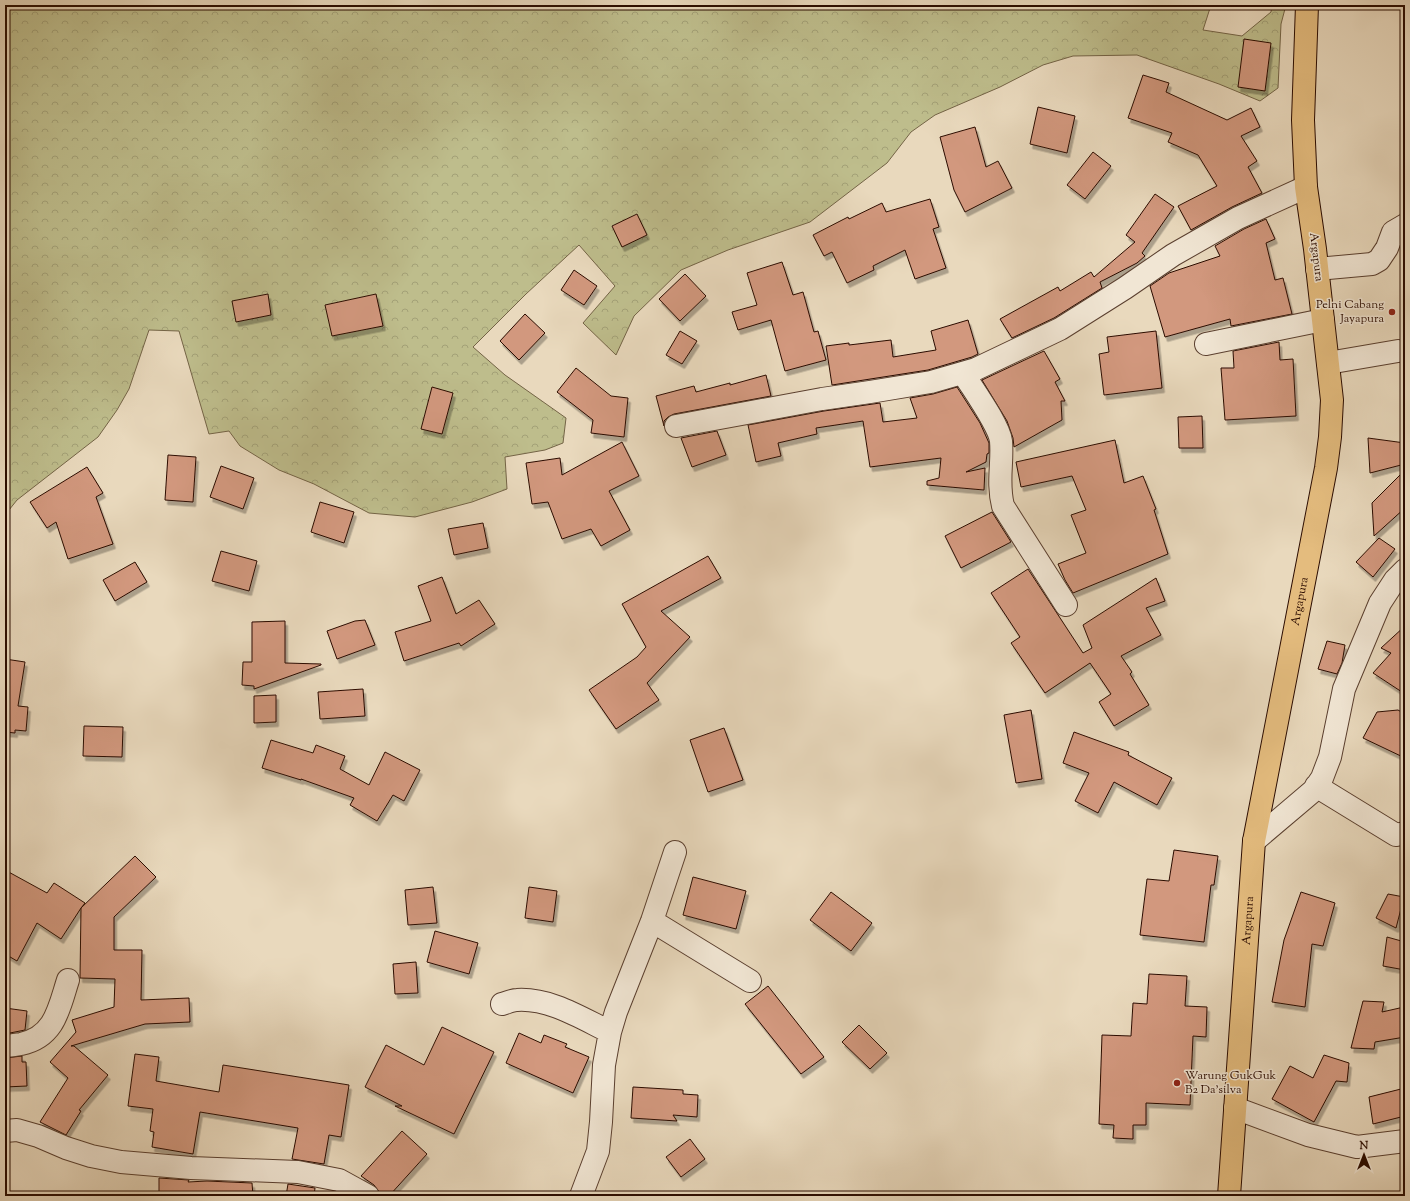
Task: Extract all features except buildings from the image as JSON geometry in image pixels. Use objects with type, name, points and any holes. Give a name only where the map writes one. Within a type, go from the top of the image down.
[{"type":"highway","name":"Argapura","points":[[1229,1196],[1254,841],[1326,468],[1330,436],[1332,400],[1306,187],[1303,120],[1307,5]]},
{"type":"street","points":[[676,426],[822,398],[931,382],[976,369],[1060,329],[1125,288],[1173,255],[1238,218],[1306,187]]},
{"type":"street","points":[[1317,269],[1372,264],[1379,260],[1387,248],[1393,232],[1405,225]]},
{"type":"street","points":[[1206,344],[1323,320]]},
{"type":"street","points":[[1328,363],[1398,351]]},
{"type":"street","points":[[963,373],[996,426],[1001,439],[1002,456],[1000,493],[1003,506],[1066,605]]},
{"type":"street","points":[[1254,841],[1313,791],[1322,778],[1330,757],[1344,689],[1380,603],[1395,580],[1405,570]]},
{"type":"street","points":[[1316,786],[1396,835],[1405,833]]},
{"type":"street","points":[[581,1196],[598,1151],[604,1065],[610,1032],[616,1012],[652,921],[675,852]]},
{"type":"street","points":[[652,921],[750,982]]},
{"type":"street","points":[[5,1046],[29,1042],[45,1033],[57,1013],[68,980]]},
{"type":"street","points":[[502,1004],[515,1000],[539,1001],[610,1032]]},
{"type":"street","points":[[1235,1108],[1308,1135],[1357,1147],[1405,1141]]},
{"type":"street","points":[[5,1131],[17,1130],[38,1136],[90,1156],[121,1162],[191,1168],[298,1172],[339,1180],[368,1196]]},
{"type":"green space","points":[[5,5],[1211,5],[1203,30],[1242,36],[1271,12],[1272,5],[1286,5],[1281,24],[1278,88],[1260,101],[1219,84],[1137,55],[1073,56],[1043,65],[1000,87],[935,115],[911,132],[887,163],[810,222],[728,250],[681,270],[634,316],[616,355],[583,323],[615,286],[579,245],[526,294],[473,347],[505,375],[566,418],[563,443],[545,450],[505,457],[507,489],[472,502],[415,517],[369,513],[314,484],[279,470],[240,446],[229,431],[209,434],[179,331],[149,330],[129,389],[117,410],[98,437],[17,500],[5,515]]},
{"type":"place","name":"Pelni Cabang Jayapura","points":[[1392,312]]},
{"type":"place","name":"Warung GukGuk B2 Da'silva","points":[[1177,1083]]}]
